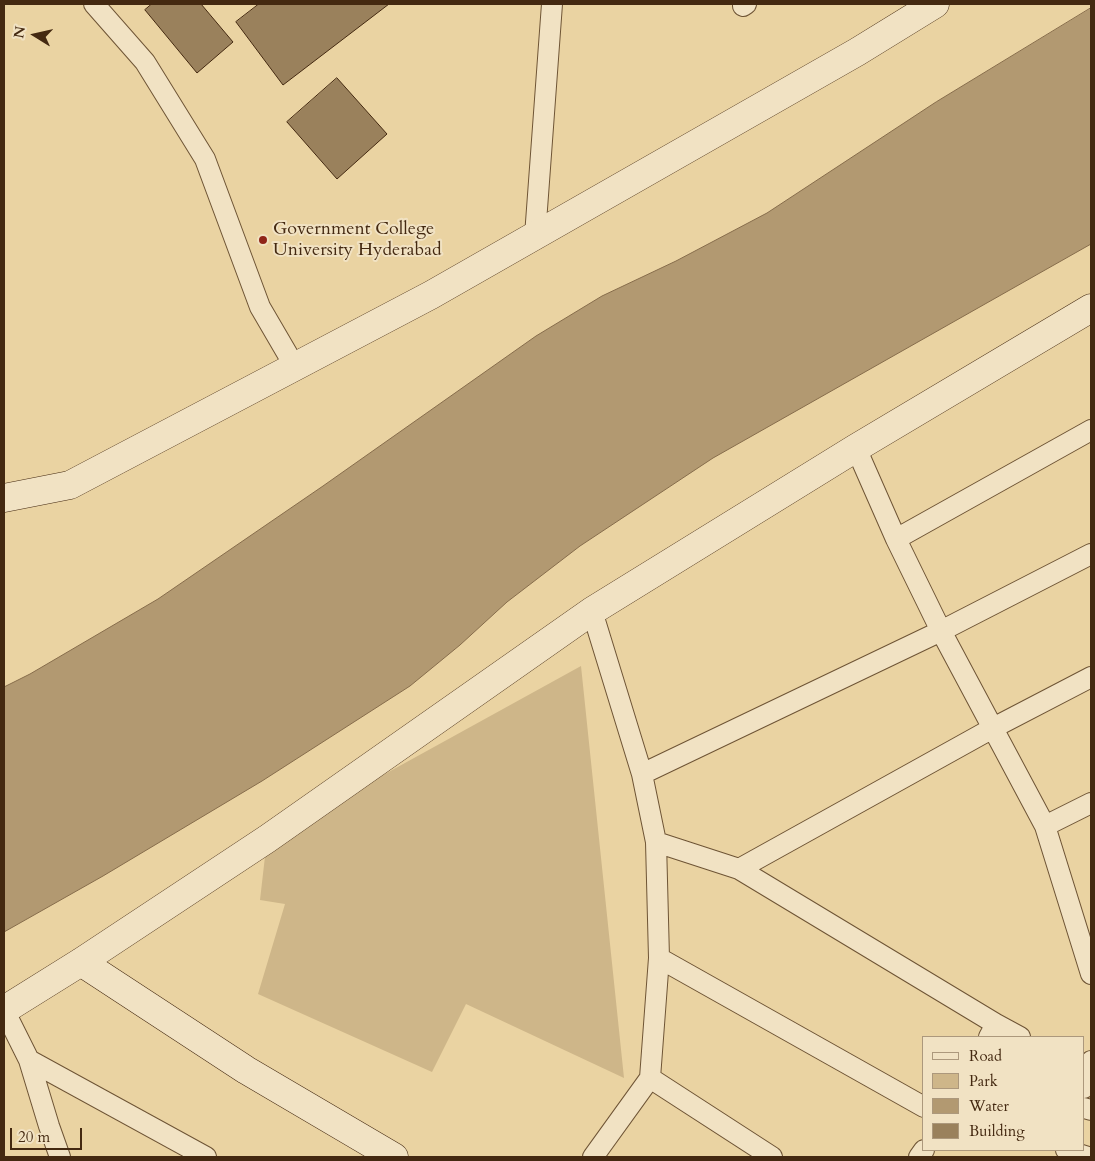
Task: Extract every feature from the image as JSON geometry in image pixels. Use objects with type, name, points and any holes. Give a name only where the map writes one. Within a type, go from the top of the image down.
[{"type":"street","points":[[94,4],[145,62],[205,160],[260,308],[295,366]]},
{"type":"street","points":[[534,236],[552,4]]},
{"type":"street","points":[[4,498],[70,485],[431,295],[857,52],[935,4]]},
{"type":"street","points":[[60,1157],[29,1060],[4,1010],[81,962],[266,840],[592,611],[856,448],[1091,308]]},
{"type":"street","points":[[896,539],[1091,430]]},
{"type":"street","points":[[856,448],[896,539],[940,631],[1045,826],[1091,974]]},
{"type":"street","points":[[642,774],[940,631],[1091,554]]},
{"type":"street","points":[[592,611],[642,774],[656,842],[659,958],[650,1078],[593,1157]]},
{"type":"street","points":[[739,869],[993,728],[1091,677]]},
{"type":"street","points":[[1045,826],[1091,803]]},
{"type":"street","points":[[656,842],[739,869],[993,1031],[1016,1036]]},
{"type":"street","points":[[659,958],[922,1106]]},
{"type":"street","points":[[81,962],[246,1070],[394,1157]]},
{"type":"street","points":[[29,1060],[206,1157]]},
{"type":"street","points":[[1085,1084],[1091,1061]]},
{"type":"street","points":[[650,1078],[772,1157]]},
{"type":"street","points":[[1069,1151],[1088,1157]]},
{"type":"green space","points":[[581,666],[624,1078],[466,1004],[432,1072],[258,994],[285,904],[260,900],[267,839]]},
{"type":"water","points":[[1091,8],[1091,244],[713,458],[580,546],[507,602],[460,645],[410,686],[262,781],[103,876],[4,932],[4,687],[30,674],[158,599],[536,336],[602,296],[676,261],[767,213],[936,102]]},
{"type":"building","points":[[152,4],[201,4],[233,42],[197,73],[145,10]]},
{"type":"building","points":[[259,4],[389,4],[283,85],[236,22]]},
{"type":"building","points":[[337,78],[387,134],[337,179],[287,122]]},
{"type":"place","name":"Government College University Hyderabad","points":[[263,240]]}]
